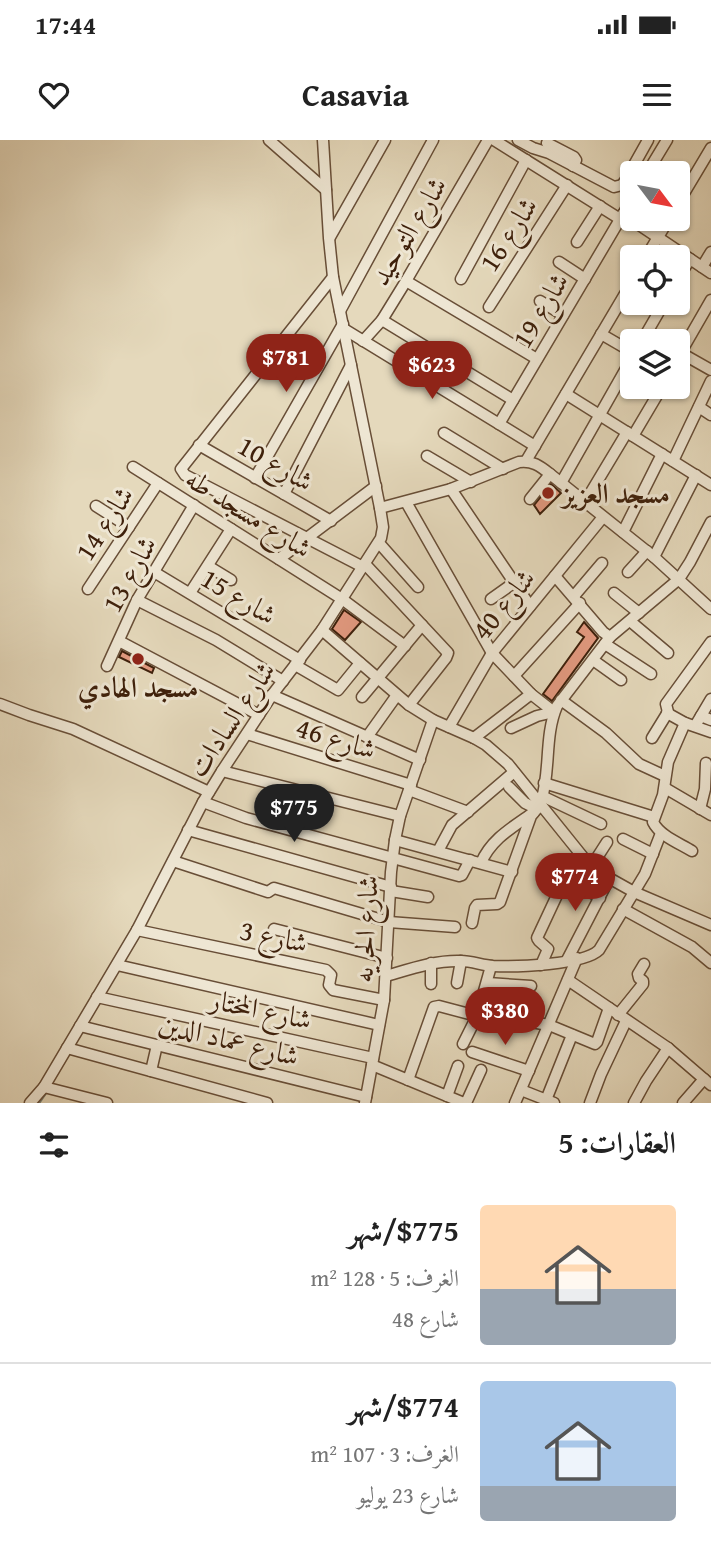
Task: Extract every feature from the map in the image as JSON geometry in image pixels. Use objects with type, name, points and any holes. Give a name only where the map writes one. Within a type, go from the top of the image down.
[{"type":"street","points":[[270,140],[326,190]]},
{"type":"street","points":[[330,140],[323,145],[333,277],[380,508],[383,527],[379,542],[418,587]]},
{"type":"street","points":[[329,238],[385,140]]},
{"type":"street","points":[[340,311],[433,140]]},
{"type":"street","name":"شارع التوحيد","points":[[363,341],[382,320],[488,140]]},
{"type":"street","points":[[494,140],[600,206],[620,215]]},
{"type":"street","points":[[518,140],[533,148],[550,145],[575,158],[573,166],[610,186],[618,187],[625,181],[648,140]]},
{"type":"street","points":[[654,161],[667,140]]},
{"type":"street","points":[[690,183],[711,148]]},
{"type":"street","points":[[461,279],[526,160]]},
{"type":"street","name":"شارع 16","points":[[489,307],[567,185]]},
{"type":"street","points":[[577,242],[600,206]]},
{"type":"street","name":"شارع 19","points":[[499,424],[620,219]]},
{"type":"street","points":[[648,231],[670,245]]},
{"type":"street","points":[[653,245],[662,231]]},
{"type":"street","points":[[690,258],[707,270],[711,251]]},
{"type":"street","points":[[559,262],[585,279]]},
{"type":"street","points":[[333,277],[199,445],[182,467],[182,471],[364,565],[447,650],[446,658],[409,705]]},
{"type":"street","points":[[406,281],[537,359]]},
{"type":"street","points":[[690,337],[711,300]]},
{"type":"street","points":[[540,301],[563,315]]},
{"type":"street","points":[[380,508],[451,489],[522,462],[535,446],[620,302]]},
{"type":"street","points":[[382,320],[513,400]]},
{"type":"street","points":[[344,327],[535,446]]},
{"type":"street","points":[[255,478],[344,327]]},
{"type":"street","points":[[601,334],[620,345]]},
{"type":"street","points":[[690,361],[711,370]]},
{"type":"street","points":[[284,494],[351,365]]},
{"type":"street","points":[[561,483],[620,378]]},
{"type":"street","points":[[673,461],[711,381]]},
{"type":"street","points":[[566,394],[710,483]]},
{"type":"street","points":[[585,502],[654,399]]},
{"type":"street","points":[[699,407],[711,415]]},
{"type":"street","points":[[444,433],[503,469]]},
{"type":"street","name":"شارع 10","points":[[199,445],[331,521]]},
{"type":"street","points":[[623,532],[662,454]]},
{"type":"street","points":[[427,456],[471,482]]},
{"type":"street","points":[[522,462],[538,465],[550,474],[650,554],[711,609]]},
{"type":"street","name":"شارع مسجد طه","points":[[133,467],[342,598],[405,646]]},
{"type":"street","points":[[530,499],[550,474]]},
{"type":"street","points":[[628,572],[650,554],[696,475]]},
{"type":"street","name":"شارع 14","points":[[88,589],[158,482]]},
{"type":"street","points":[[279,559],[376,486]]},
{"type":"street","points":[[451,489],[530,606]]},
{"type":"street","points":[[406,502],[492,653],[531,694],[554,712]]},
{"type":"street","name":"شارع 13","points":[[107,666],[137,600],[194,505]]},
{"type":"street","points":[[96,506],[129,527]]},
{"type":"street","name":"شارع 40","points":[[449,727],[492,653],[604,517]]},
{"type":"street","points":[[472,923],[477,905],[497,904],[501,900],[538,806],[554,712],[561,700],[608,641],[679,579],[711,523]]},
{"type":"street","points":[[190,593],[231,529]]},
{"type":"street","name":"شارع السادات","points":[[30,1103],[44,1087],[117,965],[222,771],[272,695],[322,630],[379,542]]},
{"type":"street","points":[[514,676],[603,564]]},
{"type":"street","points":[[208,566],[231,580]]},
{"type":"street","name":"شارع 15","points":[[154,572],[297,662]]},
{"type":"street","points":[[555,576],[608,641],[651,674]]},
{"type":"street","points":[[492,599],[514,582]]},
{"type":"street","points":[[614,593],[639,613]]},
{"type":"street","points":[[137,600],[216,640],[283,681]]},
{"type":"street","points":[[630,621],[668,653]]},
{"type":"street","points":[[362,698],[422,625]]},
{"type":"street","points":[[322,630],[409,705],[433,720],[474,738],[498,754],[538,806],[591,867],[634,892],[710,923]]},
{"type":"street","points":[[119,641],[259,715]]},
{"type":"street","points":[[652,738],[667,713],[666,704],[711,642]]},
{"type":"street","points":[[593,660],[621,680]]},
{"type":"street","points":[[297,662],[338,690],[360,663]]},
{"type":"street","points":[[474,738],[531,694]]},
{"type":"street","points":[[272,695],[419,760]]},
{"type":"street","points":[[368,737],[397,695]]},
{"type":"street","points":[[692,851],[661,833],[654,825],[654,817],[664,788],[668,762],[690,725],[706,718],[711,699]]},
{"type":"street","points":[[561,700],[606,733],[639,764],[665,776]]},
{"type":"street","points":[[0,704],[82,733],[246,818],[459,876],[498,838],[538,806]]},
{"type":"street","points":[[511,728],[537,716],[554,712]]},
{"type":"street","points":[[667,713],[711,732]]},
{"type":"street","name":"شارع الحريه","points":[[366,1100],[384,1000],[395,840],[400,816],[433,720]]},
{"type":"street","name":"شارع 46","points":[[247,734],[410,788],[468,812]]},
{"type":"street","points":[[700,809],[705,789],[706,763]]},
{"type":"street","points":[[222,771],[400,816]]},
{"type":"street","points":[[438,852],[452,825],[514,772]]},
{"type":"street","points":[[544,783],[654,817]]},
{"type":"street","points":[[509,788],[525,803],[601,824]]},
{"type":"street","points":[[664,788],[711,815]]},
{"type":"street","points":[[188,830],[391,889],[428,897]]},
{"type":"street","points":[[386,976],[431,963],[461,961],[491,966],[541,965],[596,953],[645,874],[661,833]]},
{"type":"street","points":[[623,839],[653,854]]},
{"type":"street","points":[[395,840],[512,872]]},
{"type":"street","points":[[591,867],[607,842]]},
{"type":"street","points":[[173,861],[268,892],[274,888],[389,922],[455,927]]},
{"type":"street","points":[[556,870],[600,898]]},
{"type":"street","points":[[541,965],[548,948],[537,938],[566,876]]},
{"type":"street","points":[[514,1103],[568,980],[572,959],[609,879]]},
{"type":"street","points":[[623,909],[692,947],[711,961]]},
{"type":"street","points":[[274,929],[387,958]]},
{"type":"street","name":"شارع 3","points":[[137,930],[326,970],[331,975],[329,985],[332,990],[384,1000]]},
{"type":"street","points":[[457,984],[461,961]]},
{"type":"street","points":[[430,984],[431,963]]},
{"type":"street","points":[[513,1019],[549,1026],[594,1044],[643,984],[638,974],[643,964]]},
{"type":"street","points":[[117,965],[379,1025]]},
{"type":"street","points":[[463,1044],[477,1016],[491,966]]},
{"type":"street","points":[[568,980],[668,1048],[708,1082],[683,1103]]},
{"type":"street","points":[[488,983],[531,986]]},
{"type":"street","name":"شارع المختار","points":[[97,997],[372,1061],[408,1080],[465,1103]]},
{"type":"street","points":[[408,1080],[434,1007],[477,1016]]},
{"type":"street","points":[[590,1103],[618,1015]]},
{"type":"street","name":"شارع عماد الدين","points":[[80,1026],[366,1100]]},
{"type":"street","points":[[521,1090],[550,1101],[572,1035]]},
{"type":"street","points":[[151,1071],[157,1045]]},
{"type":"street","points":[[67,1048],[267,1103]]},
{"type":"street","points":[[634,1103],[668,1048]]},
{"type":"street","points":[[472,1052],[529,1071]]},
{"type":"street","points":[[447,1096],[458,1066]]},
{"type":"street","points":[[465,1103],[481,1070]]},
{"type":"street","points":[[44,1087],[107,1103]]},
{"type":"building","points":[[551,484],[561,493],[540,514],[534,505]]},
{"type":"building","points":[[344,610],[361,622],[345,640],[332,629]]},
{"type":"building","points":[[584,622],[598,638],[552,701],[543,694],[584,637],[577,632]]},
{"type":"building","points":[[122,651],[154,668],[152,673],[119,657]]},
{"type":"waterway","points":[[39,1103],[48,1090]]},
{"type":"place","name":"مسجد العزيز","points":[[548,493]]},
{"type":"place","name":"مسجد الهادي","points":[[138,659]]}]
